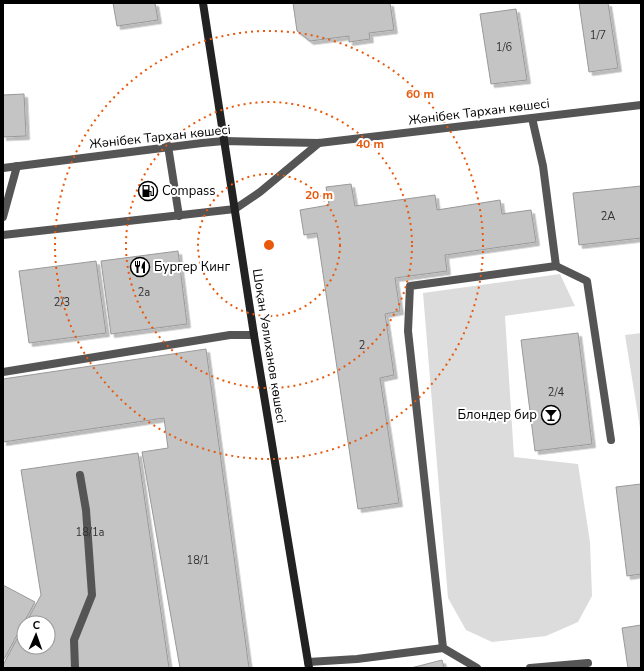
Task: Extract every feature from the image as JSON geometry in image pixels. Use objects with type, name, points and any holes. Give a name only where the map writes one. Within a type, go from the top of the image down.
[{"type":"main road","name":"Шоқан Уәлиханов көшесі","points":[[203,3],[254,335],[308,665]]},
{"type":"street","name":"Жәнібек Тархан көшесі","points":[[3,168],[168,146],[224,141],[319,143],[641,105]]},
{"type":"street","points":[[532,118],[542,166],[556,266]]},
{"type":"street","points":[[3,235],[235,209],[260,192],[319,143]]},
{"type":"street","points":[[168,146],[180,216]]},
{"type":"street","points":[[3,216],[17,166]]},
{"type":"street","points":[[443,648],[408,331],[410,286],[556,266],[587,281],[611,440]]},
{"type":"street","points":[[3,372],[230,335],[254,335]]},
{"type":"street","points":[[75,668],[74,640],[92,595],[86,510],[80,475]]},
{"type":"street","points":[[308,665],[443,648],[477,668]]},
{"type":"street","points":[[530,668],[588,663]]},
{"type":"shaded area","points":[[560,274],[575,306],[505,316],[514,457],[578,464],[590,542],[592,596],[578,622],[546,636],[492,642],[466,630],[448,598],[423,293]]},
{"type":"shaded area","points":[[641,333],[641,434],[625,335]]},
{"type":"building","points":[[113,3],[155,3],[158,20],[117,26]]},
{"type":"building","points":[[293,3],[390,3],[394,30],[369,33],[370,39],[349,42],[349,36],[310,41],[297,31]]},
{"type":"building","points":[[579,3],[608,3],[618,68],[589,72]]},
{"type":"building","points":[[516,9],[527,80],[491,84],[480,14]]},
{"type":"building","points":[[24,94],[26,136],[3,137],[3,95]]},
{"type":"building","points":[[351,184],[355,206],[435,195],[437,210],[500,200],[502,214],[531,210],[536,242],[445,255],[447,271],[395,278],[400,311],[385,314],[394,375],[380,378],[399,503],[358,509],[317,233],[304,235],[300,210],[329,205],[326,187]]},
{"type":"building","points":[[641,186],[641,238],[579,245],[573,193]]},
{"type":"building","points":[[178,251],[187,324],[111,334],[101,261]]},
{"type":"building","points":[[96,261],[106,333],[29,343],[19,271]]},
{"type":"building","points":[[578,333],[592,444],[535,451],[521,340]]},
{"type":"building","points":[[206,349],[249,668],[180,668],[142,452],[168,448],[164,418],[3,442],[3,379]]},
{"type":"building","points":[[138,453],[169,668],[3,668],[3,665],[16,641],[16,655],[56,655],[56,615],[30,615],[41,595],[21,470]]},
{"type":"building","points":[[641,484],[641,574],[627,576],[616,487]]},
{"type":"building","points":[[3,585],[35,602],[28,615],[16,615],[16,637],[3,661]]},
{"type":"building","points":[[641,625],[641,668],[628,668],[622,628]]},
{"type":"building","points":[[442,660],[444,668],[411,668]]},
{"type":"place","name":"Compass","points":[[148,191]]},
{"type":"place","name":"Бургер Кинг","points":[[140,267]]},
{"type":"place","name":"Блондер бир","points":[[551,415]]}]
